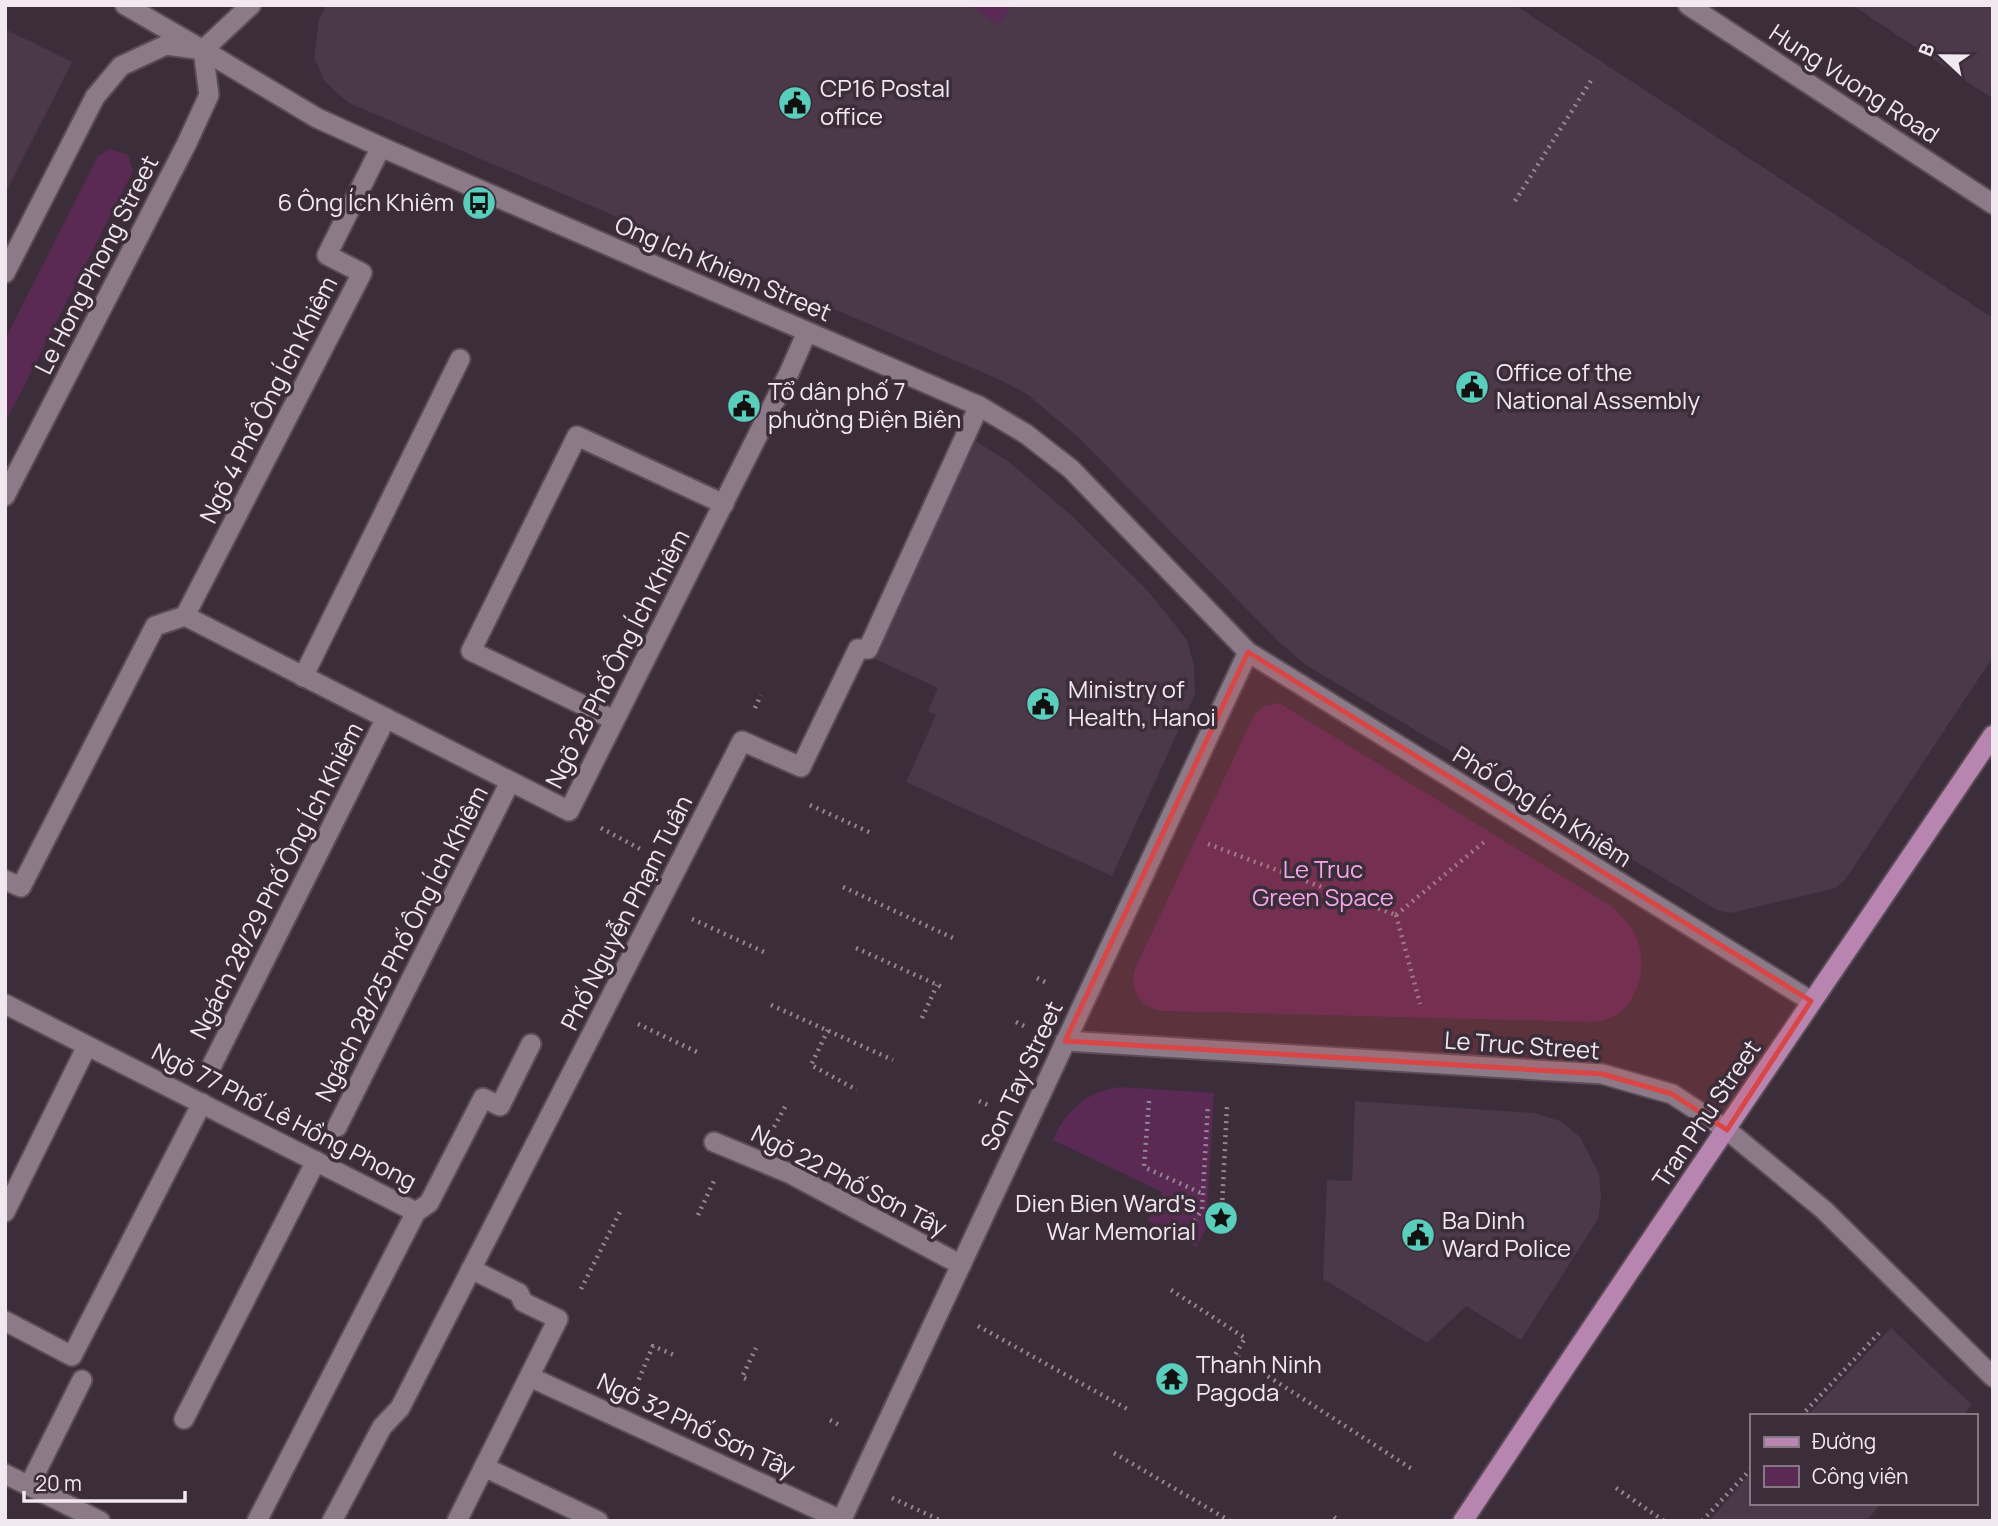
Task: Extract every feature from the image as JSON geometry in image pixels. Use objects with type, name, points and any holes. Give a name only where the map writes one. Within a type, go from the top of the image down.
[{"type":"main road","name":"Tran Phu Street","points":[[1463,1521],[1633,1264],[1727,1130],[1811,1001],[1993,735]]},
{"type":"street","name":"Ong Ich Khiem Street","points":[[125,5],[317,118],[979,406],[1026,434],[1071,469],[1248,652]]},
{"type":"street","points":[[5,273],[95,97],[121,66],[166,45],[203,50],[251,5]]},
{"type":"street","name":"Hung Vuong Road","points":[[1688,5],[1993,204]]},
{"type":"street","name":"Le Hong Phong Street","points":[[5,496],[187,143],[209,94],[203,50]]},
{"type":"street","name":"Ngõ 4 Phố Ông Ích Khiêm","points":[[185,617],[362,273],[327,255],[380,147]]},
{"type":"street","name":"Ngõ 28 Phố Ông Ích Khiêm","points":[[185,617],[569,811],[807,332]]},
{"type":"street","points":[[303,677],[460,359]]},
{"type":"street","points":[[801,767],[858,649],[868,649],[979,406]]},
{"type":"street","points":[[614,720],[471,651],[577,436],[723,504]]},
{"type":"street","points":[[5,880],[21,887],[155,626],[185,617]]},
{"type":"street","name":"Phố Ông Ích Khiêm","points":[[1248,652],[1811,1001]]},
{"type":"street","name":"Son Tay Street","points":[[841,1520],[1248,652]]},
{"type":"street","name":"Ngách 28/29 Phố Ông Ích Khiêm","points":[[212,1065],[386,718]]},
{"type":"street","name":"Phố Nguyễn Phạm Tuân","points":[[332,1521],[382,1427],[400,1408],[742,741],[801,767]]},
{"type":"street","name":"Ngách 28/25 Phố Ông Ích Khiêm","points":[[337,1127],[510,782]]},
{"type":"street","name":"Ngõ 77 Phố Lê Hồng Phong","points":[[5,1004],[416,1212],[429,1203],[483,1098],[500,1106],[531,1044]]},
{"type":"street","name":"Le Truc Street","points":[[1065,1041],[1602,1074],[1672,1094],[1727,1130],[1824,1210],[1993,1377]]},
{"type":"street","points":[[5,1212],[87,1046]]},
{"type":"street","points":[[5,1321],[72,1356],[202,1103]]},
{"type":"street","name":"Ngõ 22 Phố Sơn Tây","points":[[713,1142],[791,1174],[961,1265]]},
{"type":"street","points":[[184,1419],[316,1161]]},
{"type":"street","points":[[257,1521],[416,1212]]},
{"type":"street","points":[[457,1521],[558,1319],[523,1302],[519,1293],[471,1269]]},
{"type":"street","name":"Ngõ 32 Phố Sơn Tây","points":[[530,1377],[841,1520]]},
{"type":"street","points":[[29,1486],[82,1380]]},
{"type":"street","points":[[484,1467],[598,1521]]},
{"type":"street","points":[[5,1475],[100,1521]]},
{"type":"path","points":[[1516,201],[1592,79]]},
{"type":"path","points":[[801,767],[805,775],[796,798],[871,833]]},
{"type":"path","points":[[569,811],[677,868]]},
{"type":"path","points":[[1396,915],[1489,838]]},
{"type":"path","points":[[1208,844],[1396,915]]},
{"type":"path","points":[[843,887],[953,938]]},
{"type":"path","points":[[658,903],[764,952]]},
{"type":"path","points":[[1396,915],[1420,1004]]},
{"type":"path","points":[[856,948],[940,986],[922,1018]]},
{"type":"path","points":[[1037,978],[1047,983]]},
{"type":"path","points":[[771,1005],[893,1060]]},
{"type":"path","points":[[605,1008],[697,1052]]},
{"type":"path","points":[[1016,1022],[1026,1027]]},
{"type":"path","points":[[828,1030],[811,1065],[858,1090]]},
{"type":"path","points":[[979,1101],[990,1106]]},
{"type":"path","points":[[1149,1101],[1144,1167],[1203,1195]]},
{"type":"path","points":[[1184,1240],[1202,1209],[1208,1105]]},
{"type":"path","points":[[1222,1207],[1227,1106]]},
{"type":"path","points":[[558,1319],[567,1316],[620,1212]]},
{"type":"path","points":[[1171,1290],[1245,1338],[1235,1355],[1415,1471]]},
{"type":"path","points":[[978,1326],[1129,1410]]},
{"type":"path","points":[[1803,1414],[1880,1332]]},
{"type":"path","points":[[621,1419],[653,1346],[674,1355]]},
{"type":"path","points":[[746,1379],[742,1377],[756,1348]]},
{"type":"path","points":[[830,1420],[841,1426]]},
{"type":"path","points":[[1114,1453],[1230,1521]]},
{"type":"path","points":[[1702,1521],[1750,1470]]},
{"type":"path","points":[[859,1484],[942,1521]]},
{"type":"path","points":[[1616,1488],[1664,1521]]},
{"type":"path","points":[[1334,1517],[1340,1521]]},
{"type":"highlighted area","points":[[1248,652],[1811,1001],[1727,1130],[1672,1094],[1602,1074],[1065,1041]]},
{"type":"shaded area","points":[[327,5],[1515,5],[1993,318],[1993,657],[1845,880],[1835,888],[1731,913],[1717,910],[1306,665],[1279,642],[1078,437],[1027,394],[996,378],[349,103],[325,82],[314,57],[319,19]]},
{"type":"shaded area","points":[[1852,5],[1993,5],[1993,99],[1950,70]]},
{"type":"shaded area","points":[[5,29],[72,62],[5,194]]},
{"type":"shaded area","points":[[976,441],[1009,462],[1072,516],[1148,591],[1187,640],[1194,666],[1195,694],[1112,876],[906,782],[936,715],[928,711],[938,688],[873,658]]},
{"type":"shaded area","points":[[1355,1101],[1534,1113],[1560,1121],[1580,1137],[1599,1174],[1601,1197],[1598,1219],[1521,1340],[1466,1306],[1427,1343],[1323,1279],[1327,1180],[1352,1181]]},
{"type":"shaded area","points":[[1891,1328],[1972,1405],[1964,1414],[1809,1414]]},
{"type":"shaded area","points":[[1750,1474],[1750,1505],[1880,1505],[1866,1521],[1709,1521]]},
{"type":"green space","points":[[968,5],[1012,5],[999,25]]},
{"type":"green space","points":[[110,149],[128,155],[133,171],[5,423],[5,340],[98,156]]},
{"type":"green space","name":"Le Truc Green Space","points":[[1279,703],[1614,908],[1637,939],[1642,961],[1639,983],[1629,1003],[1610,1018],[1590,1022],[1163,1011],[1144,1003],[1136,993],[1134,971],[1253,717],[1264,706]]},
{"type":"green space","points":[[1120,1087],[1214,1093],[1206,1229],[1196,1247],[1148,1221],[1162,1192],[1053,1140],[1064,1120],[1079,1104],[1097,1093]]},
{"type":"place","name":"CP16 Postal office","points":[[795,103]]},
{"type":"place","name":"6 Ông Ích Khiêm","points":[[479,203]]},
{"type":"place","name":"Office of the National Assembly","points":[[1472,387]]},
{"type":"place","name":"Tổ dân phố 7 phường Điện Biên","points":[[744,406]]},
{"type":"place","name":"Ministry of Health, Hanoi","points":[[1043,704]]},
{"type":"place","name":"Dien Bien Ward's War Memorial","points":[[1221,1218]]},
{"type":"place","name":"Ba Dinh Ward Police","points":[[1418,1235]]},
{"type":"place","name":"Thanh Ninh Pagoda","points":[[1172,1379]]}]
